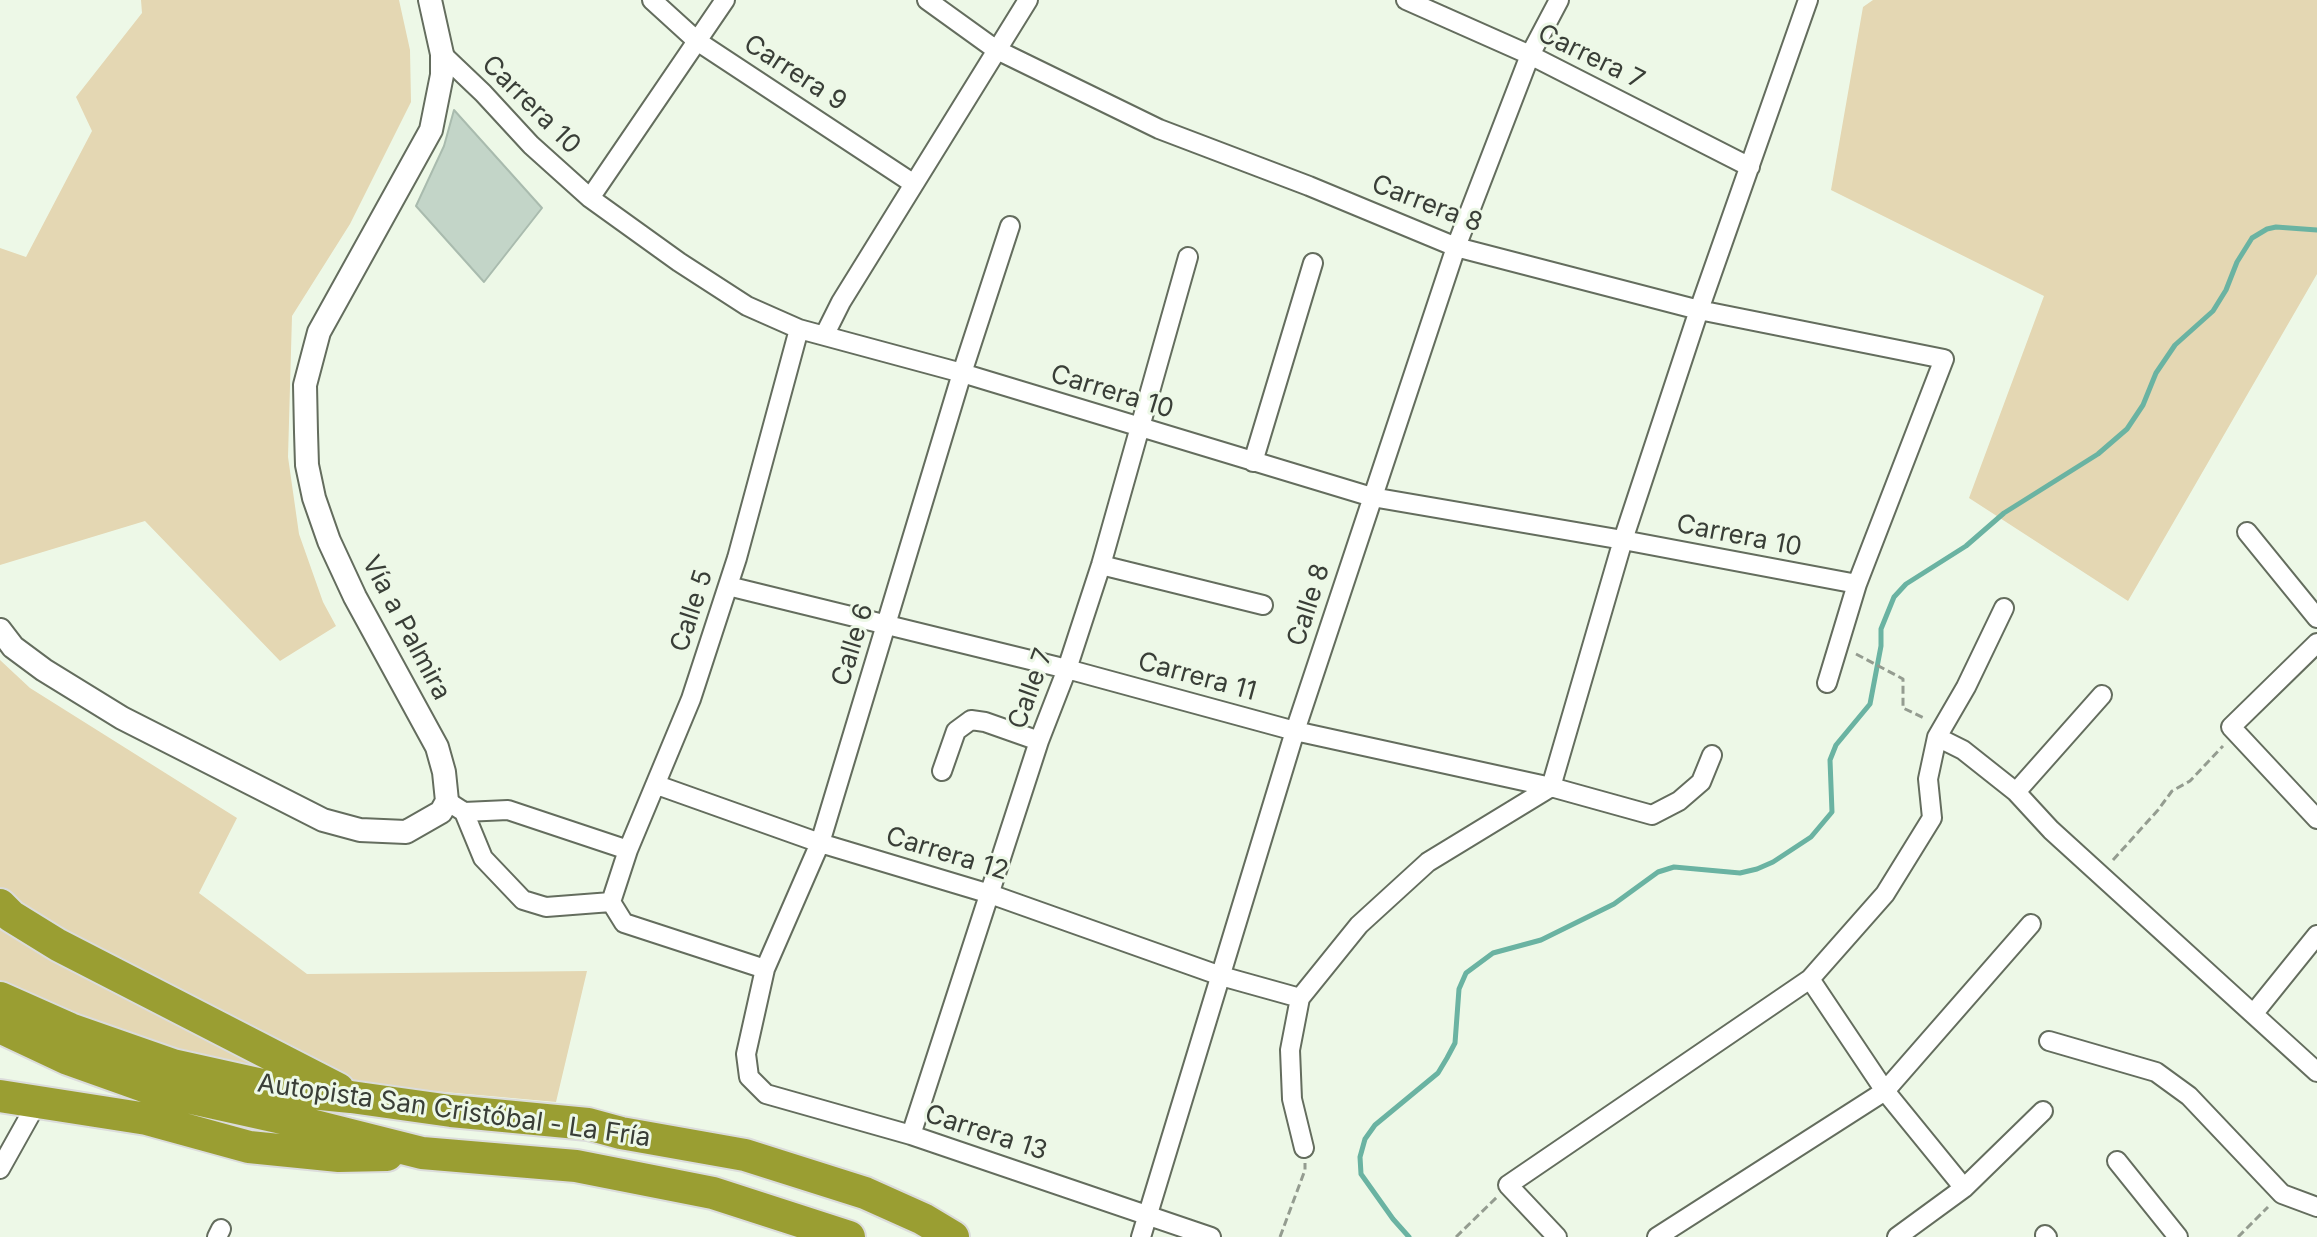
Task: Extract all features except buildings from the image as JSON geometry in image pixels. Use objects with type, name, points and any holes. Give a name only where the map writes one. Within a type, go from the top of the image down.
[{"type":"highway","points":[[0,905],[11,916],[58,945],[351,1097]]},
{"type":"highway","name":"Autopista San Cristóbal - La Fría","points":[[0,998],[70,1029],[173,1065],[290,1091],[588,1124],[621,1133],[745,1155],[865,1193],[923,1219],[953,1237]]},
{"type":"highway","name":"Autopista San Cristóbal - La Fría","points":[[0,1027],[68,1059],[155,1090],[422,1153],[576,1166],[713,1193],[849,1237]]},
{"type":"highway","points":[[0,1096],[147,1119],[249,1147],[339,1156],[422,1153]]},
{"type":"street","name":"Vía a Palmira","points":[[430,0],[442,54],[438,102],[431,130],[319,332],[305,385],[305,417],[307,465],[314,498],[329,541],[355,597],[437,747],[456,806]]},
{"type":"street","name":"Carrera 9","points":[[652,0],[697,41],[914,184]]},
{"type":"street","points":[[590,198],[725,0]]},
{"type":"street","name":"Carrera 8","points":[[927,0],[995,49],[1159,129],[1309,186],[1456,247],[1699,310],[1944,359],[1857,584]]},
{"type":"street","points":[[825,334],[841,302],[1028,0]]},
{"type":"street","name":"Carrera 7","points":[[1406,0],[1530,55],[1750,167]]},
{"type":"street","name":"Calle 8","points":[[1141,1237],[1295,731],[1456,247],[1530,55],[1559,0]]},
{"type":"street","points":[[1304,1148],[1292,1099],[1290,1050],[1300,998],[1359,925],[1428,862],[1551,787],[1623,540],[1699,310],[1808,0]]},
{"type":"street","name":"Carrera 10","points":[[442,54],[531,145],[590,198],[747,306],[799,329],[962,373],[1372,497],[1857,584]]},
{"type":"street","name":"Calle 6","points":[[749,1077],[746,1054],[765,969],[820,843],[962,373],[1010,226]]},
{"type":"street","name":"Calle 7","points":[[911,1135],[1039,741],[1067,669],[1101,565],[1188,257]]},
{"type":"street","points":[[1253,462],[1313,263]]},
{"type":"street","name":"Calle 5","points":[[611,902],[628,850],[691,699],[728,586],[799,329]]},
{"type":"street","points":[[2247,532],[2317,618]]},
{"type":"street","points":[[1101,565],[1263,605]]},
{"type":"street","points":[[1827,683],[1857,584]]},
{"type":"street","name":"Carrera 11","points":[[728,586],[1067,669],[1295,731],[1551,787],[1652,815],[1679,801],[1701,782],[1712,755]]},
{"type":"street","points":[[1557,1237],[1508,1185],[1810,979],[1885,894],[1932,818],[1928,779],[1940,732],[1966,687],[2004,608]]},
{"type":"street","points":[[0,630],[13,647],[44,670],[122,718],[323,820],[360,830],[406,832],[456,806],[508,810],[628,850]]},
{"type":"street","points":[[2317,643],[2231,727],[2317,819]]},
{"type":"street","points":[[2016,792],[2102,695]]},
{"type":"street","points":[[942,771],[956,731],[971,720],[1039,741]]},
{"type":"street","points":[[1940,732],[2016,792],[2051,830],[2317,1072]]},
{"type":"street","name":"Carrera 12","points":[[657,785],[820,843],[990,894],[1221,976],[1300,998]]},
{"type":"street","points":[[456,806],[483,858],[523,900],[546,907],[611,902],[624,923],[765,969]]},
{"type":"street","points":[[1657,1237],[1885,1091],[2031,924]]},
{"type":"street","points":[[2254,1013],[2317,935]]},
{"type":"street","points":[[1810,979],[1885,1091],[1964,1188]]},
{"type":"street","points":[[2049,1041],[2156,1072],[2189,1096],[2282,1194],[2317,1207]]},
{"type":"street","name":"Carrera 13","points":[[749,1077],[766,1094],[911,1135],[1211,1237]]},
{"type":"street","points":[[0,1169],[38,1101]]},
{"type":"street","points":[[1897,1237],[1964,1188],[2043,1111]]},
{"type":"street","points":[[2117,1161],[2178,1237]]},
{"type":"path","points":[[1865,658],[1903,679],[1903,708],[1940,732]]},
{"type":"path","points":[[2100,875],[2172,791],[2190,781],[2222,749],[2231,727]]},
{"type":"path","points":[[1280,1237],[1305,1170],[1304,1148]]},
{"type":"path","points":[[1456,1237],[1508,1185]]},
{"type":"path","points":[[2238,1237],[2282,1194]]},
{"type":"shaded area","points":[[141,0],[399,0],[410,50],[411,102],[350,224],[292,316],[288,457],[299,534],[323,602],[336,626],[280,661],[145,521],[0,565],[0,248],[26,257],[92,131],[76,97],[142,13]]},
{"type":"shaded area","points":[[1873,0],[2317,0],[2317,274],[2128,601],[1969,498],[2044,296],[1831,190],[1863,7]]},
{"type":"shaded area","points":[[0,660],[30,688],[237,818],[199,893],[307,974],[587,971],[556,1102],[389,1087],[199,1058],[0,987]]},
{"type":"waterway","points":[[1409,1237],[1361,1174],[1360,1157],[1365,1139],[1375,1125],[1438,1073],[1447,1058],[1455,1043],[1459,989],[1466,973],[1493,953],[1541,940],[1614,904],[1658,872],[1674,867],[1740,873],[1773,862],[1811,837],[1832,812],[1830,760],[1836,745],[1870,704],[1881,646],[1881,629],[1894,597],[1906,584],[1966,546],[2004,513],[2098,454],[2127,429],[2143,405],[2156,373],[2175,345],[2213,311],[2252,238],[2276,227],[2317,230]]}]
